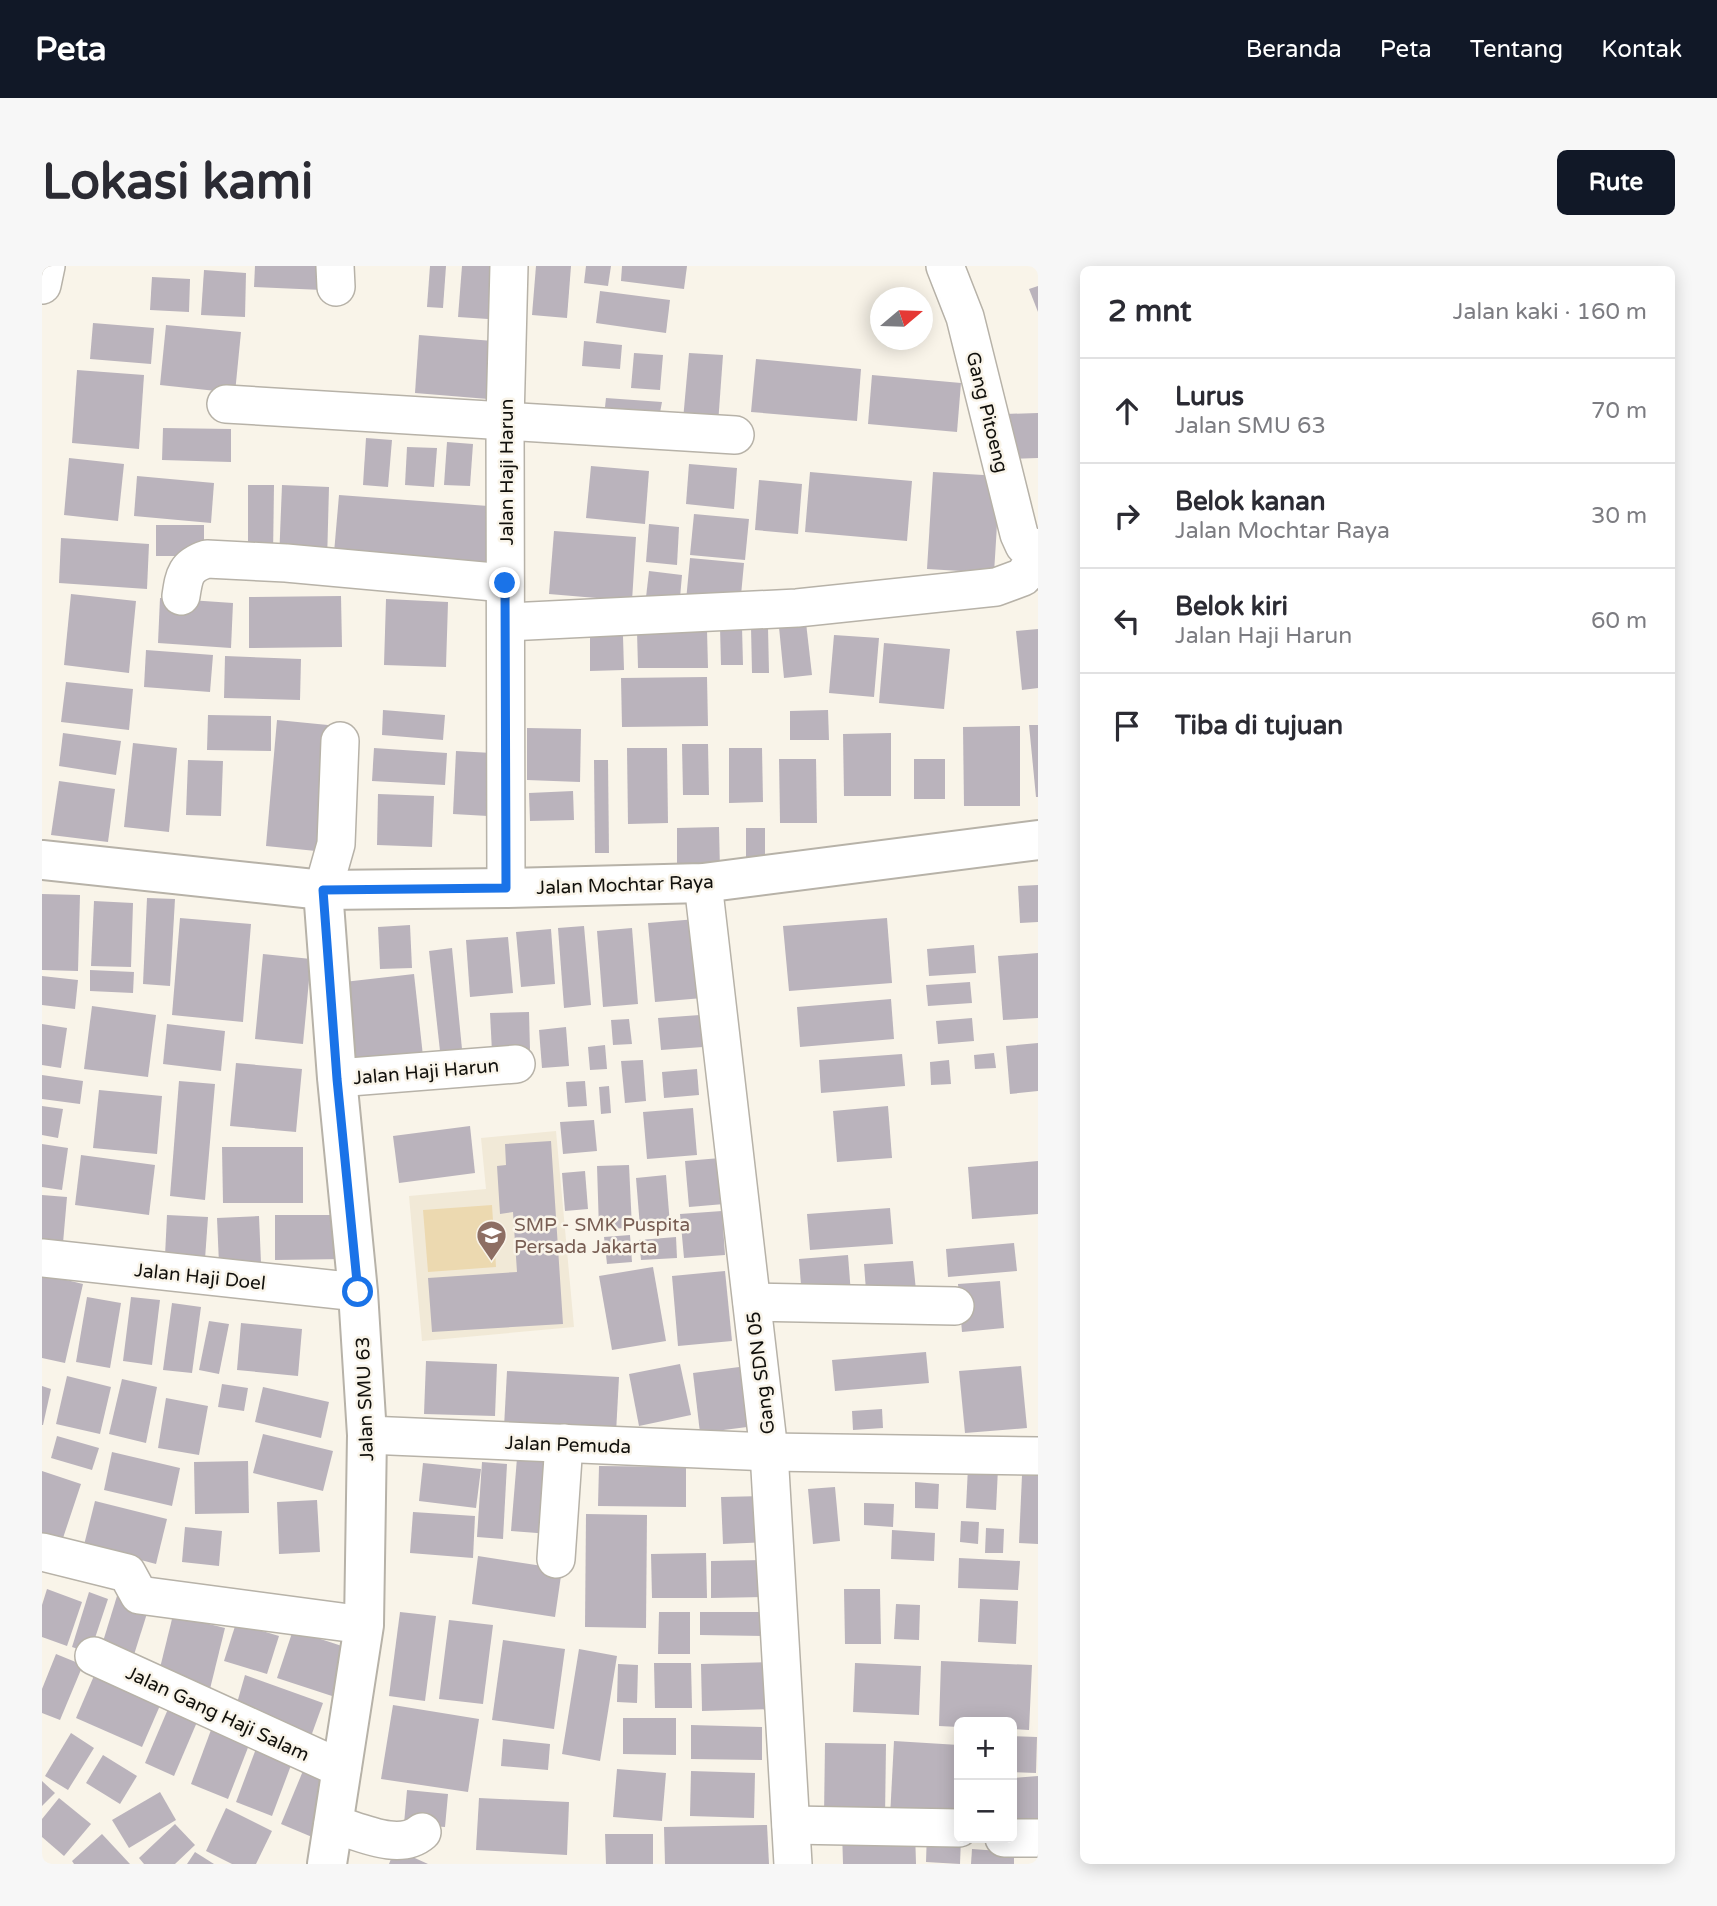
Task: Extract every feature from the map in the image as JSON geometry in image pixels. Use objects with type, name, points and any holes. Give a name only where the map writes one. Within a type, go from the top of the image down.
[{"type":"street","points":[[42,285],[46,266]]},
{"type":"street","name":"Jalan Haji Harun","points":[[506,888],[505,421],[509,266]]},
{"type":"street","name":"Gang Pitoeng","points":[[946,266],[965,317],[1019,534],[1024,545],[1038,548]]},
{"type":"street","points":[[226,404],[735,435]]},
{"type":"street","points":[[506,622],[797,608],[996,587],[1023,577],[1038,555]]},
{"type":"street","points":[[181,596],[185,572],[194,563],[206,559],[286,563],[505,583]]},
{"type":"street","points":[[323,890],[336,844],[340,741]]},
{"type":"street","name":"Jalan Mochtar Raya","points":[[42,860],[323,890],[506,888],[704,883],[1038,840]]},
{"type":"street","name":"Gang SDN 05","points":[[704,883],[769,1452],[793,1864]]},
{"type":"street","name":"Jalan SMU 63","points":[[323,890],[337,1079],[358,1292],[367,1435],[364,1625],[327,1864]]},
{"type":"street","name":"Jalan Haji Harun","points":[[337,1079],[516,1064]]},
{"type":"street","name":"Jalan Haji Doel","points":[[42,1258],[358,1292]]},
{"type":"street","points":[[752,1302],[955,1306]]},
{"type":"street","name":"Jalan Pemuda","points":[[367,1435],[769,1452],[1038,1456]]},
{"type":"street","points":[[556,1559],[564,1443]]},
{"type":"street","points":[[42,1552],[127,1573],[139,1595],[364,1625]]},
{"type":"street","name":"Jalan Gang Haji Salam","points":[[94,1656],[342,1769]]},
{"type":"street","points":[[333,1824],[400,1842],[412,1840],[422,1832]]},
{"type":"street","points":[[791,1825],[954,1828]]},
{"type":"street","points":[[1017,1838],[1038,1838]]},
{"type":"shaded area","name":"SMP - SMK Puspita Persada Jakarta","points":[[556,1131],[574,1327],[422,1341],[409,1196],[486,1189],[481,1138]]},
{"type":"shaded area","points":[[492,1205],[496,1267],[428,1272],[423,1210]]},
{"type":"building","points":[[255,266],[323,266],[322,290],[254,287]]},
{"type":"building","points":[[430,266],[446,266],[443,308],[427,307]]},
{"type":"building","points":[[462,266],[492,266],[488,319],[458,317]]},
{"type":"building","points":[[536,266],[571,266],[567,318],[532,315]]},
{"type":"building","points":[[586,266],[611,266],[608,286],[584,283]]},
{"type":"building","points":[[622,266],[687,266],[684,289],[621,281]]},
{"type":"building","points":[[204,270],[246,273],[245,317],[201,315]]},
{"type":"building","points":[[152,277],[190,279],[189,312],[150,310]]},
{"type":"building","points":[[1038,286],[1038,312],[1029,289]]},
{"type":"building","points":[[600,291],[670,300],[666,333],[596,323]]},
{"type":"building","points":[[93,323],[154,328],[151,364],[90,359]]},
{"type":"building","points":[[166,325],[241,332],[235,393],[160,385]]},
{"type":"building","points":[[419,335],[493,341],[488,399],[415,393]]},
{"type":"building","points":[[584,341],[622,345],[620,369],[582,366]]},
{"type":"building","points":[[634,353],[663,355],[660,390],[631,388]]},
{"type":"building","points":[[689,353],[723,355],[718,424],[683,420]]},
{"type":"building","points":[[756,359],[861,369],[857,421],[751,412]]},
{"type":"building","points":[[77,370],[144,375],[139,449],[72,443]]},
{"type":"building","points":[[872,375],[961,383],[957,432],[868,424]]},
{"type":"building","points":[[606,398],[662,402],[658,423],[604,416]]},
{"type":"building","points":[[1038,413],[1038,458],[1007,459],[1005,414]]},
{"type":"building","points":[[163,428],[231,429],[231,462],[162,460]]},
{"type":"building","points":[[366,438],[392,440],[388,487],[363,485]]},
{"type":"building","points":[[447,442],[473,444],[470,486],[444,485]]},
{"type":"building","points":[[407,447],[437,448],[434,487],[405,485]]},
{"type":"building","points":[[69,458],[124,464],[118,521],[64,515]]},
{"type":"building","points":[[689,464],[737,468],[734,509],[686,504]]},
{"type":"building","points":[[591,466],[649,471],[645,524],[586,518]]},
{"type":"building","points":[[810,472],[912,481],[907,541],[805,532]]},
{"type":"building","points":[[933,472],[1000,476],[994,573],[927,569]]},
{"type":"building","points":[[137,476],[214,483],[211,523],[134,516]]},
{"type":"building","points":[[759,480],[802,484],[798,534],[755,530]]},
{"type":"building","points":[[248,485],[274,485],[273,557],[248,556]]},
{"type":"building","points":[[282,485],[329,487],[327,562],[279,560]]},
{"type":"building","points":[[339,495],[502,507],[498,566],[334,553]]},
{"type":"building","points":[[694,514],[749,519],[745,560],[690,555]]},
{"type":"building","points":[[649,524],[679,527],[677,565],[646,562]]},
{"type":"building","points":[[156,525],[204,525],[204,556],[156,556]]},
{"type":"building","points":[[554,531],[636,537],[632,601],[549,594]]},
{"type":"building","points":[[61,538],[149,544],[147,589],[59,583]]},
{"type":"building","points":[[690,558],[744,563],[740,606],[686,601]]},
{"type":"building","points":[[649,571],[682,575],[679,609],[645,606]]},
{"type":"building","points":[[71,594],[136,601],[129,673],[64,665]]},
{"type":"building","points":[[341,596],[342,647],[249,648],[249,597]]},
{"type":"building","points":[[160,598],[233,603],[231,648],[158,643]]},
{"type":"building","points":[[386,599],[448,602],[446,667],[384,665]]},
{"type":"building","points":[[805,614],[812,675],[784,678],[778,617]]},
{"type":"building","points":[[720,627],[742,627],[743,665],[721,665]]},
{"type":"building","points":[[751,627],[768,627],[769,673],[752,673]]},
{"type":"building","points":[[1038,629],[1038,688],[1022,690],[1016,631]]},
{"type":"building","points":[[707,630],[708,668],[638,668],[637,631]]},
{"type":"building","points":[[834,635],[879,638],[874,697],[829,693]]},
{"type":"building","points":[[590,636],[623,636],[624,670],[590,671]]},
{"type":"building","points":[[884,643],[950,649],[944,709],[879,703]]},
{"type":"building","points":[[146,650],[213,655],[210,692],[144,687]]},
{"type":"building","points":[[225,656],[301,659],[300,700],[224,698]]},
{"type":"building","points":[[707,677],[708,726],[622,727],[621,678]]},
{"type":"building","points":[[66,682],[133,689],[129,730],[61,722]]},
{"type":"building","points":[[383,710],[445,715],[443,740],[382,735]]},
{"type":"building","points":[[828,710],[829,740],[790,740],[790,711]]},
{"type":"building","points":[[208,715],[271,716],[271,751],[207,750]]},
{"type":"building","points":[[277,720],[338,726],[326,852],[266,846]]},
{"type":"building","points":[[1029,725],[1038,725],[1038,797],[1036,797]]},
{"type":"building","points":[[1020,726],[1020,806],[964,806],[963,727]]},
{"type":"building","points":[[527,728],[581,729],[580,782],[527,780]]},
{"type":"building","points":[[63,733],[121,741],[116,775],[59,766]]},
{"type":"building","points":[[891,733],[891,796],[844,796],[843,734]]},
{"type":"building","points":[[133,743],[177,748],[169,832],[124,827]]},
{"type":"building","points":[[682,744],[708,744],[709,795],[683,795]]},
{"type":"building","points":[[374,748],[447,753],[445,785],[372,781]]},
{"type":"building","points":[[627,748],[667,748],[668,823],[628,824]]},
{"type":"building","points":[[729,748],[762,748],[763,802],[729,803]]},
{"type":"building","points":[[456,751],[492,753],[488,816],[453,814]]},
{"type":"building","points":[[779,759],[816,759],[817,823],[780,823]]},
{"type":"building","points":[[914,759],[945,759],[945,799],[914,799]]},
{"type":"building","points":[[188,760],[223,761],[221,816],[186,815]]},
{"type":"building","points":[[594,760],[608,760],[609,853],[595,853]]},
{"type":"building","points":[[59,781],[115,789],[108,842],[51,835]]},
{"type":"building","points":[[573,791],[574,820],[530,821],[529,793]]},
{"type":"building","points":[[378,794],[434,796],[432,847],[377,845]]},
{"type":"building","points":[[719,827],[720,871],[677,872],[677,828]]},
{"type":"building","points":[[746,828],[765,828],[765,862],[746,862]]},
{"type":"building","points":[[1038,885],[1038,922],[1020,923],[1018,886]]},
{"type":"building","points":[[42,894],[80,895],[78,971],[42,970]]},
{"type":"building","points":[[147,898],[175,899],[170,986],[143,984]]},
{"type":"building","points":[[94,901],[133,903],[131,967],[91,966]]},
{"type":"building","points":[[180,918],[251,924],[243,1022],[172,1015]]},
{"type":"building","points":[[887,918],[892,983],[789,991],[783,926]]},
{"type":"building","points":[[697,919],[703,998],[655,1002],[648,923]]},
{"type":"building","points":[[410,925],[412,968],[380,969],[378,927]]},
{"type":"building","points":[[584,926],[591,1005],[564,1008],[558,928]]},
{"type":"building","points":[[632,928],[638,1004],[603,1007],[597,931]]},
{"type":"building","points":[[551,929],[555,984],[521,987],[516,932]]},
{"type":"building","points":[[508,937],[513,993],[470,997],[466,940]]},
{"type":"building","points":[[974,945],[976,973],[929,976],[927,949]]},
{"type":"building","points":[[452,948],[462,1049],[440,1051],[429,951]]},
{"type":"building","points":[[1038,953],[1038,1018],[1003,1020],[998,956]]},
{"type":"building","points":[[263,954],[311,959],[303,1044],[255,1039]]},
{"type":"building","points":[[90,970],[134,972],[133,993],[90,991]]},
{"type":"building","points":[[414,974],[423,1056],[353,1063],[344,982]]},
{"type":"building","points":[[42,976],[78,980],[75,1009],[42,1005]]},
{"type":"building","points":[[970,982],[972,1003],[928,1006],[926,985]]},
{"type":"building","points":[[891,999],[894,1039],[800,1047],[797,1007]]},
{"type":"building","points":[[92,1006],[156,1015],[148,1077],[84,1069]]},
{"type":"building","points":[[529,1012],[530,1050],[492,1052],[490,1013]]},
{"type":"building","points":[[700,1015],[703,1047],[661,1050],[658,1018]]},
{"type":"building","points":[[972,1018],[974,1041],[938,1044],[936,1021]]},
{"type":"building","points":[[629,1019],[632,1044],[613,1045],[611,1020]]},
{"type":"building","points":[[42,1024],[67,1028],[61,1068],[42,1065]]},
{"type":"building","points":[[167,1024],[225,1031],[221,1071],[163,1064]]},
{"type":"building","points":[[566,1027],[569,1066],[542,1068],[539,1030]]},
{"type":"building","points":[[1038,1043],[1038,1091],[1010,1094],[1006,1046]]},
{"type":"building","points":[[605,1045],[607,1069],[590,1070],[588,1047]]},
{"type":"building","points":[[994,1053],[996,1068],[975,1069],[974,1055]]},
{"type":"building","points":[[902,1054],[905,1086],[821,1093],[819,1060]]},
{"type":"building","points":[[643,1060],[646,1101],[625,1103],[621,1061]]},
{"type":"building","points":[[949,1060],[951,1084],[931,1085],[930,1062]]},
{"type":"building","points":[[236,1063],[302,1069],[296,1132],[230,1126]]},
{"type":"building","points":[[697,1069],[699,1095],[664,1098],[662,1072]]},
{"type":"building","points":[[42,1075],[83,1081],[80,1104],[42,1099]]},
{"type":"building","points":[[179,1081],[215,1084],[205,1200],[170,1196]]},
{"type":"building","points":[[585,1081],[587,1106],[568,1107],[566,1082]]},
{"type":"building","points":[[609,1086],[611,1113],[601,1114],[599,1087]]},
{"type":"building","points":[[99,1090],[162,1096],[157,1154],[93,1148]]},
{"type":"building","points":[[42,1106],[63,1109],[58,1138],[42,1135]]},
{"type":"building","points":[[888,1106],[892,1158],[837,1162],[833,1111]]},
{"type":"building","points":[[693,1108],[697,1155],[647,1159],[643,1112]]},
{"type":"building","points":[[594,1120],[597,1151],[563,1154],[560,1122]]},
{"type":"building","points":[[470,1126],[475,1173],[399,1183],[393,1136]]},
{"type":"building","points":[[551,1141],[563,1324],[432,1332],[428,1278],[517,1272],[513,1212],[500,1214],[497,1166],[506,1165],[505,1144]]},
{"type":"building","points":[[42,1144],[68,1148],[62,1190],[42,1187]]},
{"type":"building","points":[[222,1147],[303,1147],[303,1203],[223,1203]]},
{"type":"building","points":[[81,1155],[155,1165],[149,1215],[75,1205]]},
{"type":"building","points":[[732,1157],[736,1203],[689,1207],[685,1161]]},
{"type":"building","points":[[1038,1161],[1038,1214],[972,1219],[968,1167]]},
{"type":"building","points":[[629,1165],[632,1228],[599,1229],[597,1166]]},
{"type":"building","points":[[585,1171],[588,1209],[565,1211],[562,1173]]},
{"type":"building","points":[[666,1175],[670,1225],[640,1227],[636,1178]]},
{"type":"building","points":[[42,1195],[67,1197],[63,1243],[42,1241]]},
{"type":"building","points":[[890,1208],[893,1244],[810,1250],[807,1214]]},
{"type":"building","points":[[722,1211],[725,1255],[684,1258],[680,1214]]},
{"type":"building","points":[[167,1215],[208,1217],[205,1259],[165,1256]]},
{"type":"building","points":[[275,1215],[345,1215],[345,1259],[275,1260]]},
{"type":"building","points":[[259,1216],[261,1263],[219,1264],[217,1218]]},
{"type":"building","points":[[630,1235],[632,1262],[607,1264],[604,1237]]},
{"type":"building","points":[[676,1237],[677,1258],[641,1260],[639,1240]]},
{"type":"building","points":[[1014,1243],[1017,1271],[948,1277],[946,1249]]},
{"type":"building","points":[[848,1255],[851,1294],[802,1298],[799,1259]]},
{"type":"building","points":[[913,1261],[917,1300],[867,1304],[864,1264]]},
{"type":"building","points":[[653,1267],[666,1341],[612,1350],[599,1276]]},
{"type":"building","points":[[725,1271],[732,1341],[678,1346],[672,1276]]},
{"type":"building","points":[[42,1274],[83,1284],[65,1363],[42,1358]]},
{"type":"building","points":[[1000,1281],[1004,1328],[962,1332],[958,1284]]},
{"type":"building","points":[[87,1297],[121,1303],[110,1368],[76,1362]]},
{"type":"building","points":[[131,1297],[160,1300],[152,1365],[123,1361]]},
{"type":"building","points":[[172,1303],[201,1307],[192,1373],[163,1370]]},
{"type":"building","points":[[209,1321],[229,1324],[219,1374],[199,1370]]},
{"type":"building","points":[[241,1323],[302,1329],[298,1376],[237,1370]]},
{"type":"building","points":[[926,1352],[929,1383],[835,1391],[832,1360]]},
{"type":"building","points":[[426,1361],[497,1364],[495,1416],[424,1414]]},
{"type":"building","points":[[680,1364],[691,1415],[639,1426],[629,1374]]},
{"type":"building","points":[[747,1366],[755,1426],[700,1433],[693,1373]]},
{"type":"building","points":[[1021,1366],[1027,1428],[965,1433],[959,1371]]},
{"type":"building","points":[[507,1371],[619,1377],[616,1433],[504,1427]]},
{"type":"building","points":[[67,1376],[111,1387],[100,1434],[56,1424]]},
{"type":"building","points":[[122,1379],[157,1387],[146,1443],[109,1434]]},
{"type":"building","points":[[222,1384],[248,1388],[244,1411],[218,1407]]},
{"type":"building","points":[[42,1386],[51,1389],[43,1425],[42,1425]]},
{"type":"building","points":[[263,1387],[329,1402],[321,1438],[255,1422]]},
{"type":"building","points":[[166,1398],[208,1406],[199,1455],[158,1448]]},
{"type":"building","points":[[882,1409],[883,1428],[853,1430],[852,1411]]},
{"type":"building","points":[[263,1434],[333,1451],[323,1491],[253,1473]]},
{"type":"building","points":[[57,1436],[99,1448],[92,1470],[51,1458]]},
{"type":"building","points":[[112,1452],[180,1468],[172,1506],[104,1490]]},
{"type":"building","points":[[517,1458],[555,1462],[550,1534],[511,1531]]},
{"type":"building","points":[[248,1461],[249,1513],[195,1514],[194,1462]]},
{"type":"building","points":[[482,1462],[507,1464],[503,1539],[477,1537]]},
{"type":"building","points":[[423,1463],[481,1469],[476,1508],[419,1501]]},
{"type":"building","points":[[599,1466],[686,1467],[686,1507],[598,1506]]},
{"type":"building","points":[[968,1467],[998,1468],[996,1510],[966,1508]]},
{"type":"building","points":[[42,1471],[81,1484],[62,1541],[42,1534]]},
{"type":"building","points":[[1022,1475],[1038,1476],[1038,1544],[1019,1543]]},
{"type":"building","points":[[915,1482],[939,1484],[938,1509],[915,1508]]},
{"type":"building","points":[[835,1487],[840,1541],[813,1544],[808,1489]]},
{"type":"building","points":[[765,1496],[767,1542],[723,1544],[721,1497]]},
{"type":"building","points":[[317,1500],[320,1552],[279,1554],[277,1502]]},
{"type":"building","points":[[95,1501],[167,1519],[156,1564],[84,1545]]},
{"type":"building","points":[[864,1503],[894,1504],[893,1527],[864,1525]]},
{"type":"building","points":[[413,1512],[475,1516],[473,1558],[410,1553]]},
{"type":"building","points":[[586,1514],[647,1515],[646,1628],[585,1627]]},
{"type":"building","points":[[961,1521],[979,1522],[978,1544],[960,1542]]},
{"type":"building","points":[[185,1527],[222,1531],[219,1566],[182,1562]]},
{"type":"building","points":[[986,1528],[1004,1529],[1003,1553],[985,1553]]},
{"type":"building","points":[[892,1530],[935,1533],[934,1561],[891,1559]]},
{"type":"building","points":[[706,1553],[707,1598],[652,1598],[651,1554]]},
{"type":"building","points":[[478,1556],[562,1569],[555,1617],[472,1604]]},
{"type":"building","points":[[959,1558],[1020,1561],[1018,1590],[958,1588]]},
{"type":"building","points":[[766,1560],[767,1597],[711,1598],[711,1561]]},
{"type":"building","points":[[47,1589],[82,1602],[67,1646],[42,1637],[42,1605]]},
{"type":"building","points":[[844,1589],[880,1589],[881,1644],[845,1644]]},
{"type":"building","points":[[89,1592],[108,1599],[90,1653],[72,1647]]},
{"type":"building","points":[[117,1596],[149,1607],[133,1658],[101,1648]]},
{"type":"building","points":[[980,1599],[1018,1601],[1016,1644],[978,1642]]},
{"type":"building","points":[[896,1604],[920,1605],[919,1640],[894,1639]]},
{"type":"building","points":[[400,1612],[436,1616],[425,1701],[389,1696]]},
{"type":"building","points":[[659,1612],[690,1612],[690,1654],[658,1654]]},
{"type":"building","points":[[700,1612],[771,1612],[772,1636],[700,1635]]},
{"type":"building","points":[[173,1615],[225,1628],[209,1693],[157,1680]]},
{"type":"building","points":[[449,1620],[493,1625],[483,1704],[439,1699]]},
{"type":"building","points":[[236,1623],[279,1636],[267,1674],[224,1661]]},
{"type":"building","points":[[293,1630],[348,1648],[332,1696],[277,1678]]},
{"type":"building","points":[[503,1640],[565,1649],[554,1729],[492,1720]]},
{"type":"building","points":[[579,1649],[617,1656],[600,1761],[562,1754]]},
{"type":"building","points":[[56,1654],[83,1665],[60,1720],[42,1713],[42,1689]]},
{"type":"building","points":[[941,1661],[1032,1665],[1029,1730],[1017,1729],[1017,1717],[954,1717],[954,1727],[939,1726]]},
{"type":"building","points":[[774,1662],[776,1709],[702,1711],[701,1664]]},
{"type":"building","points":[[654,1663],[691,1663],[692,1708],[655,1708]]},
{"type":"building","points":[[855,1663],[921,1666],[919,1715],[853,1712]]},
{"type":"building","points":[[99,1664],[165,1694],[142,1747],[76,1718]]},
{"type":"building","points":[[618,1664],[638,1665],[637,1703],[617,1702]]},
{"type":"building","points":[[245,1675],[323,1703],[309,1742],[235,1710]]},
{"type":"building","points":[[393,1705],[479,1719],[468,1792],[381,1779]]},
{"type":"building","points":[[168,1709],[197,1722],[174,1776],[145,1763]]},
{"type":"building","points":[[623,1718],[676,1718],[676,1755],[623,1754]]},
{"type":"building","points":[[691,1725],[762,1727],[762,1760],[691,1759]]},
{"type":"building","points":[[211,1730],[249,1745],[228,1799],[191,1784]]},
{"type":"building","points":[[71,1733],[94,1748],[68,1790],[45,1776]]},
{"type":"building","points":[[1017,1736],[1037,1737],[1036,1773],[1017,1772]]},
{"type":"building","points":[[503,1739],[550,1744],[548,1770],[501,1766]]},
{"type":"building","points":[[894,1741],[954,1745],[954,1821],[890,1817]]},
{"type":"building","points":[[825,1743],[886,1744],[885,1819],[824,1817]]},
{"type":"building","points":[[257,1746],[293,1760],[272,1816],[236,1802]]},
{"type":"building","points":[[103,1755],[137,1776],[120,1804],[86,1783]]},
{"type":"building","points":[[305,1766],[337,1780],[312,1837],[281,1824]]},
{"type":"building","points":[[617,1769],[666,1773],[662,1821],[613,1817]]},
{"type":"building","points":[[691,1771],[755,1773],[754,1818],[690,1816]]},
{"type":"building","points":[[1038,1776],[1038,1827],[1017,1828],[1017,1778]]},
{"type":"building","points":[[42,1781],[55,1793],[42,1806]]},
{"type":"building","points":[[407,1790],[448,1794],[445,1827],[404,1824]]},
{"type":"building","points":[[160,1792],[176,1820],[129,1848],[112,1820]]},
{"type":"building","points":[[59,1798],[91,1824],[64,1856],[42,1837],[42,1819]]},
{"type":"building","points":[[479,1798],[569,1802],[567,1855],[476,1850]]},
{"type":"building","points":[[226,1808],[272,1831],[256,1864],[232,1864],[206,1851]]},
{"type":"building","points":[[175,1824],[195,1845],[175,1864],[144,1864],[139,1858]]},
{"type":"building","points":[[767,1825],[769,1864],[665,1864],[664,1827]]},
{"type":"building","points":[[927,1830],[954,1836],[954,1843],[961,1843],[960,1864],[926,1862]]},
{"type":"building","points":[[915,1831],[916,1864],[843,1864],[842,1832]]},
{"type":"building","points":[[102,1834],[130,1864],[74,1864],[72,1861]]},
{"type":"building","points":[[605,1834],[653,1834],[653,1864],[606,1864]]},
{"type":"building","points":[[395,1849],[428,1864],[389,1864]]},
{"type":"building","points":[[972,1849],[1014,1852],[1014,1864],[971,1864]]},
{"type":"building","points":[[195,1852],[214,1864],[187,1864]]},
{"type":"place","name":"SMP - SMK Puspita Persada Jakarta","points":[[491,1262]]},
{"type":"route","points":[[358,1292],[337,1079],[323,890],[506,888],[505,583]]}]
